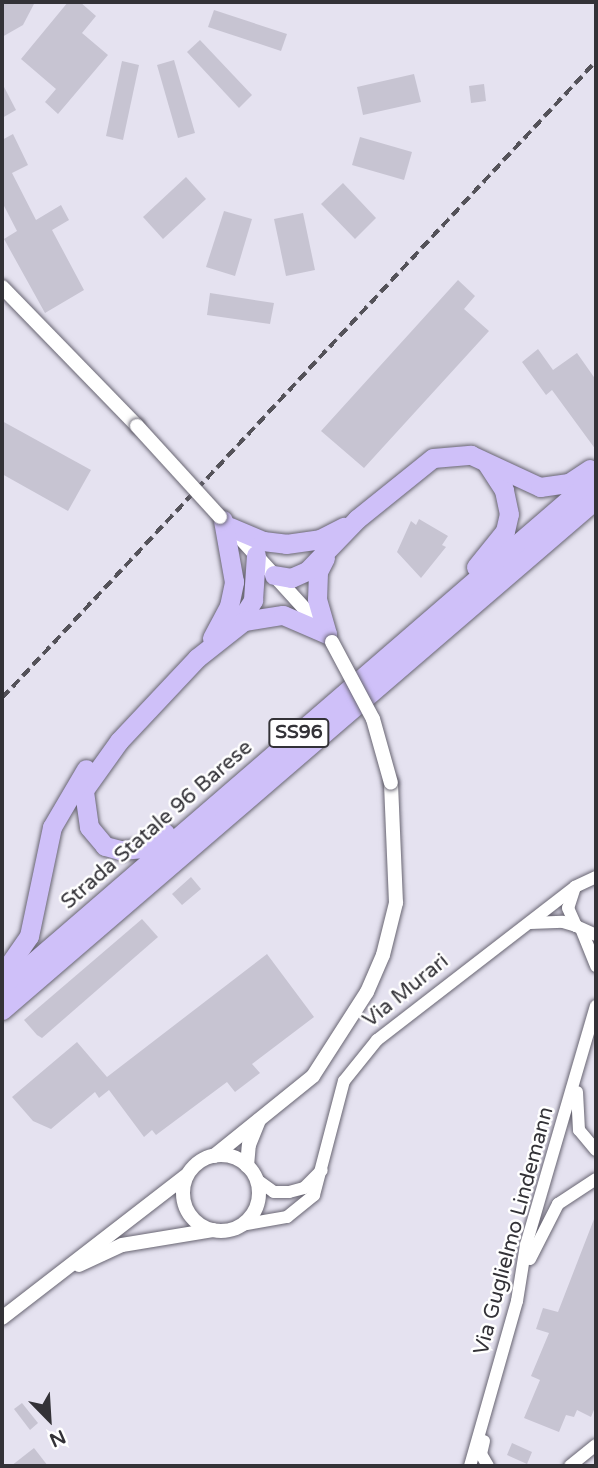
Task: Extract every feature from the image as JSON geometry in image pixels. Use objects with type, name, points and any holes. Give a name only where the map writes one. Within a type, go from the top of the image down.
[{"type":"main road","points":[[224,521],[262,541],[298,544],[320,539],[357,519],[433,458],[464,454],[484,461],[524,482],[550,487],[576,480],[596,464]]},
{"type":"main road","points":[[372,671],[425,611],[477,566],[505,531],[507,498],[484,461]]},
{"type":"main road","name":"Strada Statale 96 Barese","points":[[2,989],[596,476]]},
{"type":"main road","name":"Strada Statale 96 Barese","points":[[2,1010],[596,499]]},
{"type":"main road","points":[[274,575],[299,575],[326,555],[357,519]]},
{"type":"main road","points":[[197,658],[224,620],[232,594],[233,561],[224,521]]},
{"type":"main road","points":[[256,555],[253,600],[236,625],[197,658],[118,741],[88,781],[82,804],[93,834],[105,846],[120,850],[151,845],[215,790],[270,757]]},
{"type":"main road","points":[[326,555],[317,590],[330,638]]},
{"type":"main road","points":[[236,625],[272,614],[293,617],[330,638]]},
{"type":"main road","points":[[2,975],[29,936],[46,845],[68,792],[89,765],[118,741]]},
{"type":"street","points":[[2,287],[137,426],[330,638],[373,719],[391,783],[396,902],[383,956],[367,992],[313,1076],[214,1156],[2,1318]]},
{"type":"street","name":"Via Murari","points":[[241,1225],[274,1221],[297,1212],[314,1195],[323,1170],[344,1081],[368,1049],[408,1013],[586,881],[596,868]]},
{"type":"street","points":[[586,881],[568,908],[596,967]]},
{"type":"street","points":[[526,924],[541,920],[596,935]]},
{"type":"street","name":"Via Guglielmo Lindemann","points":[[470,1466],[517,1301],[526,1245],[596,1006]]},
{"type":"street","points":[[579,1068],[575,1110],[579,1129],[596,1150]]},
{"type":"street","points":[[247,1166],[249,1144],[259,1120]]},
{"type":"street","points":[[214,1156],[226,1155],[247,1166],[256,1179],[274,1192],[304,1188],[323,1170]]},
{"type":"street","points":[[187,1175],[183,1198],[186,1209],[213,1230]]},
{"type":"street","points":[[62,1273],[122,1245],[241,1225],[257,1205],[256,1179]]},
{"type":"street","points":[[517,1301],[547,1220],[568,1195],[596,1179]]},
{"type":"street","points":[[488,1466],[481,1454],[491,1393]]},
{"type":"street","points":[[570,1466],[596,1445]]},
{"type":"building","points":[[2,2],[35,2],[23,25],[2,37]]},
{"type":"building","points":[[68,2],[80,2],[96,16],[82,33],[108,55],[58,114],[45,102],[56,89],[21,59]]},
{"type":"building","points":[[214,10],[287,34],[281,51],[208,27]]},
{"type":"building","points":[[200,40],[252,95],[239,108],[187,52]]},
{"type":"building","points":[[174,60],[195,133],[178,138],[157,65]]},
{"type":"building","points":[[122,61],[139,65],[123,140],[106,136]]},
{"type":"building","points":[[414,74],[421,102],[363,115],[357,87]]},
{"type":"building","points":[[2,83],[16,110],[2,118]]},
{"type":"building","points":[[484,84],[486,101],[471,103],[469,86]]},
{"type":"building","points":[[13,134],[28,165],[12,173],[36,220],[61,205],[69,220],[52,230],[84,290],[45,313],[4,239],[17,231],[2,202],[2,140]]},
{"type":"building","points":[[360,137],[412,152],[404,180],[352,165]]},
{"type":"building","points":[[186,177],[206,199],[163,239],[143,217]]},
{"type":"building","points":[[343,183],[376,218],[355,239],[321,204]]},
{"type":"building","points":[[224,211],[252,219],[235,276],[206,267]]},
{"type":"building","points":[[303,213],[315,270],[286,276],[274,219]]},
{"type":"building","points":[[458,280],[475,296],[464,309],[489,331],[364,468],[321,431]]},
{"type":"building","points":[[210,293],[274,303],[270,324],[207,315]]},
{"type":"building","points":[[538,349],[553,370],[577,353],[596,380],[596,450],[552,390],[546,395],[522,362]]},
{"type":"building","points":[[2,421],[91,470],[68,511],[2,474]]},
{"type":"building","points":[[419,519],[448,536],[442,545],[446,547],[421,578],[397,552],[411,521],[416,525]]},
{"type":"building","points":[[191,877],[201,889],[182,905],[172,894]]},
{"type":"building","points":[[142,919],[158,937],[42,1038],[37,1035],[24,1020]]},
{"type":"building","points":[[267,954],[314,1017],[252,1064],[260,1073],[235,1092],[227,1082],[156,1135],[152,1130],[144,1137],[109,1090],[99,1098],[95,1092],[51,1129],[33,1121],[12,1097],[77,1042],[107,1077]]},
{"type":"building","points":[[596,1214],[596,1405],[591,1417],[577,1410],[574,1417],[566,1415],[559,1432],[524,1418],[540,1380],[531,1376],[549,1333],[536,1329],[543,1308],[558,1312]]},
{"type":"building","points":[[22,1403],[38,1423],[30,1430],[14,1409]]},
{"type":"building","points":[[512,1443],[532,1452],[527,1464],[507,1455]]},
{"type":"building","points":[[34,1448],[48,1466],[11,1466]]},
{"type":"railway","points":[[2,698],[596,61]]}]
